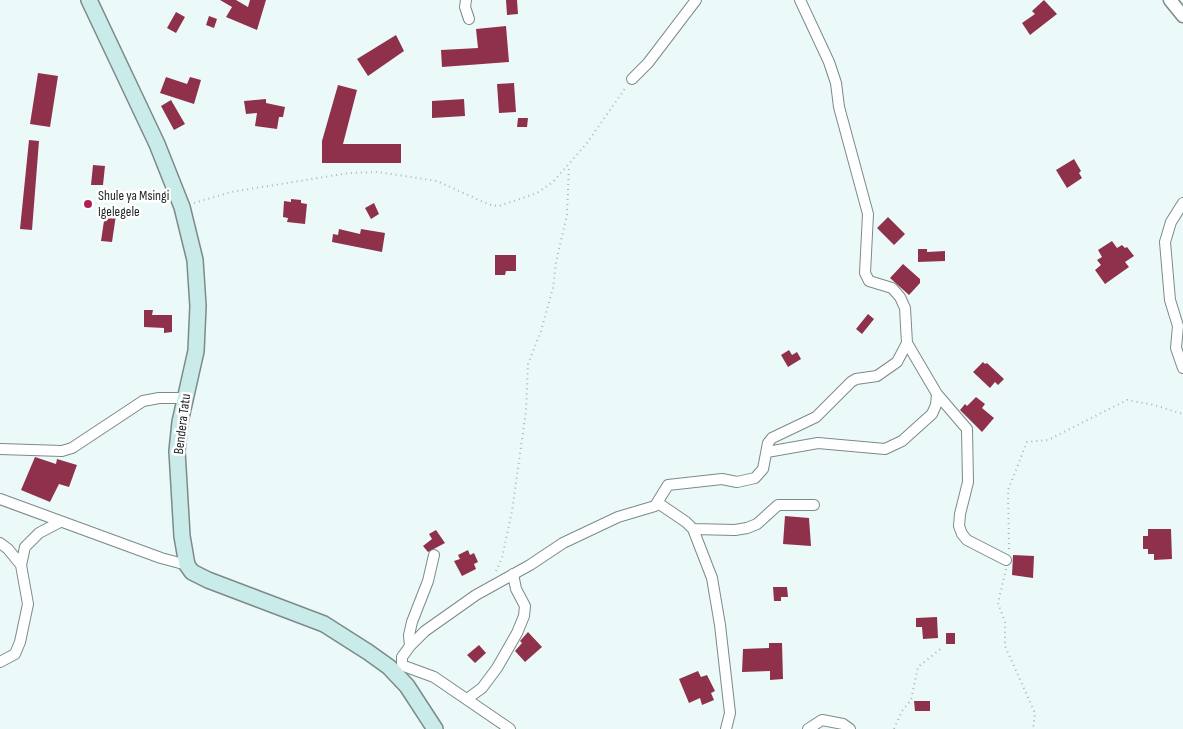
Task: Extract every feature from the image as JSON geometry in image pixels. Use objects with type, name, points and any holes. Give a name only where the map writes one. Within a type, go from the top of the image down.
[{"type":"main road","name":"Bendera Tatu","points":[[89,0],[144,114],[182,207],[195,260],[198,306],[196,351],[185,398],[177,451],[182,536],[187,565]]},
{"type":"main road","points":[[187,565],[192,572],[208,580],[294,611],[324,624],[368,652],[389,667],[407,686],[435,729]]},
{"type":"street","points":[[466,0],[465,7],[469,19]]},
{"type":"street","points":[[632,80],[648,63],[696,0]]},
{"type":"street","points":[[800,0],[816,32],[836,83],[839,107],[868,214],[865,273],[869,281],[892,288],[900,297],[904,308],[908,343],[936,394],[967,429],[968,482],[960,514],[959,526],[962,534],[967,540],[1006,560]]},
{"type":"street","points":[[1170,0],[1183,16]]},
{"type":"street","points":[[1183,203],[1171,222],[1165,242],[1170,300],[1178,326],[1176,348],[1183,368]]},
{"type":"street","points":[[510,729],[434,677],[404,666],[402,657],[410,646],[425,631],[486,589],[590,528],[658,503],[665,488],[674,483],[722,479],[737,482],[754,478],[763,469],[766,452],[772,438],[816,417],[856,379],[877,376],[897,362],[908,343]]},
{"type":"street","points":[[766,452],[818,443],[866,449],[893,448],[932,414],[936,405],[936,394]]},
{"type":"street","points":[[0,449],[62,451],[72,448],[143,401],[159,398],[185,398]]},
{"type":"street","points":[[0,499],[160,558],[187,565]]},
{"type":"street","points":[[658,503],[693,529],[712,578],[720,625],[730,713],[726,729]]},
{"type":"street","points":[[693,529],[735,530],[757,524],[778,506],[814,505]]},
{"type":"street","points":[[0,662],[15,654],[20,642],[28,604],[21,565],[25,547],[30,540],[60,522]]},
{"type":"street","points":[[0,543],[8,549],[21,565]]},
{"type":"street","points":[[410,646],[409,635],[412,622],[428,581],[434,554]]},
{"type":"street","points":[[467,699],[482,688],[497,668],[524,616],[525,606],[516,589],[514,574]]},
{"type":"street","points":[[808,729],[822,720],[843,724],[850,729]]},
{"type":"path","points":[[182,207],[231,192],[349,174],[378,172],[437,181],[490,205],[498,206],[537,193],[553,182],[587,143],[632,80]]},
{"type":"path","points":[[486,589],[502,558],[512,511],[526,411],[528,364],[541,331],[553,288],[556,262],[567,215],[569,165]]},
{"type":"path","points":[[1033,729],[1035,713],[1029,704],[1022,680],[1008,654],[1005,622],[998,603],[1009,552],[1008,490],[1027,442],[1048,440],[1127,400],[1154,404],[1183,414]]},
{"type":"path","points":[[894,729],[902,711],[911,700],[918,667],[943,648]]},
{"type":"building","points":[[220,0],[236,0],[248,7],[250,0],[266,0],[257,30],[226,17],[232,7]]},
{"type":"building","points":[[506,0],[517,0],[518,14],[507,15]]},
{"type":"building","points":[[1044,0],[1057,14],[1030,35],[1022,23],[1035,14],[1032,11]]},
{"type":"building","points":[[176,12],[185,17],[176,33],[167,28]]},
{"type":"building","points":[[209,16],[217,19],[214,28],[206,25]]},
{"type":"building","points":[[506,26],[509,62],[442,67],[441,50],[478,48],[476,29]]},
{"type":"building","points":[[396,35],[404,51],[368,76],[357,59]]},
{"type":"building","points":[[38,73],[58,76],[50,127],[30,124]]},
{"type":"building","points":[[166,77],[187,84],[190,77],[201,80],[194,104],[160,93]]},
{"type":"building","points":[[514,83],[516,112],[499,113],[497,84]]},
{"type":"building","points":[[338,85],[357,90],[343,144],[401,144],[401,163],[322,163],[322,141]]},
{"type":"building","points":[[266,99],[266,103],[285,107],[283,117],[279,117],[277,129],[255,126],[257,113],[246,114],[244,101]]},
{"type":"building","points":[[464,99],[465,116],[432,118],[432,101]]},
{"type":"building","points":[[171,100],[185,124],[174,130],[161,106]]},
{"type":"building","points":[[518,118],[528,118],[527,127],[517,127]]},
{"type":"building","points":[[29,140],[39,141],[32,230],[20,229]]},
{"type":"building","points":[[1074,159],[1081,171],[1079,173],[1082,178],[1067,188],[1056,170]]},
{"type":"building","points":[[93,165],[105,166],[103,185],[91,185]]},
{"type":"building","points":[[291,199],[301,200],[301,203],[307,204],[305,224],[287,222],[288,218],[283,217],[284,201],[291,202]]},
{"type":"building","points":[[374,203],[379,214],[371,219],[365,208]]},
{"type":"building","points":[[105,214],[116,215],[112,242],[101,241]]},
{"type":"building","points":[[888,217],[905,234],[894,245],[877,228]]},
{"type":"building","points":[[339,229],[360,234],[361,229],[385,233],[382,252],[332,242],[333,234],[338,235]]},
{"type":"building","points":[[1112,241],[1117,248],[1122,245],[1125,248],[1127,247],[1134,256],[1125,262],[1129,267],[1105,284],[1095,270],[1101,265],[1097,260],[1102,257],[1098,250]]},
{"type":"building","points":[[918,249],[927,249],[927,252],[945,251],[945,261],[918,262]]},
{"type":"building","points":[[495,255],[516,255],[516,271],[506,271],[505,275],[495,275]]},
{"type":"building","points":[[903,264],[920,279],[920,283],[909,295],[890,278]]},
{"type":"building","points":[[144,310],[153,310],[152,315],[172,315],[172,332],[164,333],[164,328],[144,327]]},
{"type":"building","points":[[868,314],[874,319],[862,334],[856,329]]},
{"type":"building","points":[[789,350],[792,355],[797,352],[801,359],[788,367],[781,355]]},
{"type":"building","points":[[983,362],[987,363],[1004,379],[998,385],[995,382],[990,388],[973,372]]},
{"type":"building","points":[[976,397],[985,404],[982,408],[994,418],[982,432],[960,410],[965,404],[967,406]]},
{"type":"building","points":[[35,457],[56,464],[57,459],[77,465],[69,487],[59,484],[50,502],[21,490]]},
{"type":"building","points":[[785,516],[809,518],[811,546],[783,544]]},
{"type":"building","points":[[1148,529],[1171,529],[1172,559],[1154,560],[1154,554],[1148,554],[1148,549],[1143,549],[1143,536],[1148,536]]},
{"type":"building","points":[[436,530],[445,543],[428,552],[423,546],[432,539],[429,534]]},
{"type":"building","points":[[468,550],[470,555],[474,553],[478,562],[474,564],[476,569],[462,576],[454,561],[460,559],[458,555]]},
{"type":"building","points":[[1013,555],[1034,556],[1033,578],[1012,575]]},
{"type":"building","points":[[773,587],[787,587],[788,597],[781,597],[781,601],[774,601]]},
{"type":"building","points":[[937,617],[938,638],[923,639],[922,627],[916,627],[916,618]]},
{"type":"building","points":[[528,632],[542,647],[525,662],[515,651],[522,643],[520,641]]},
{"type":"building","points":[[946,633],[955,633],[955,644],[946,644]]},
{"type":"building","points":[[769,643],[782,643],[783,679],[770,680],[770,671],[742,672],[743,649],[769,648]]},
{"type":"building","points":[[479,645],[486,653],[475,663],[467,655]]},
{"type":"building","points":[[698,671],[701,677],[707,675],[715,691],[711,693],[714,700],[702,705],[700,698],[689,703],[679,679]]},
{"type":"building","points":[[914,701],[930,701],[930,711],[915,711]]},
{"type":"place","name":"Shule ya Msingi Igelegele","points":[[88,204]]}]
